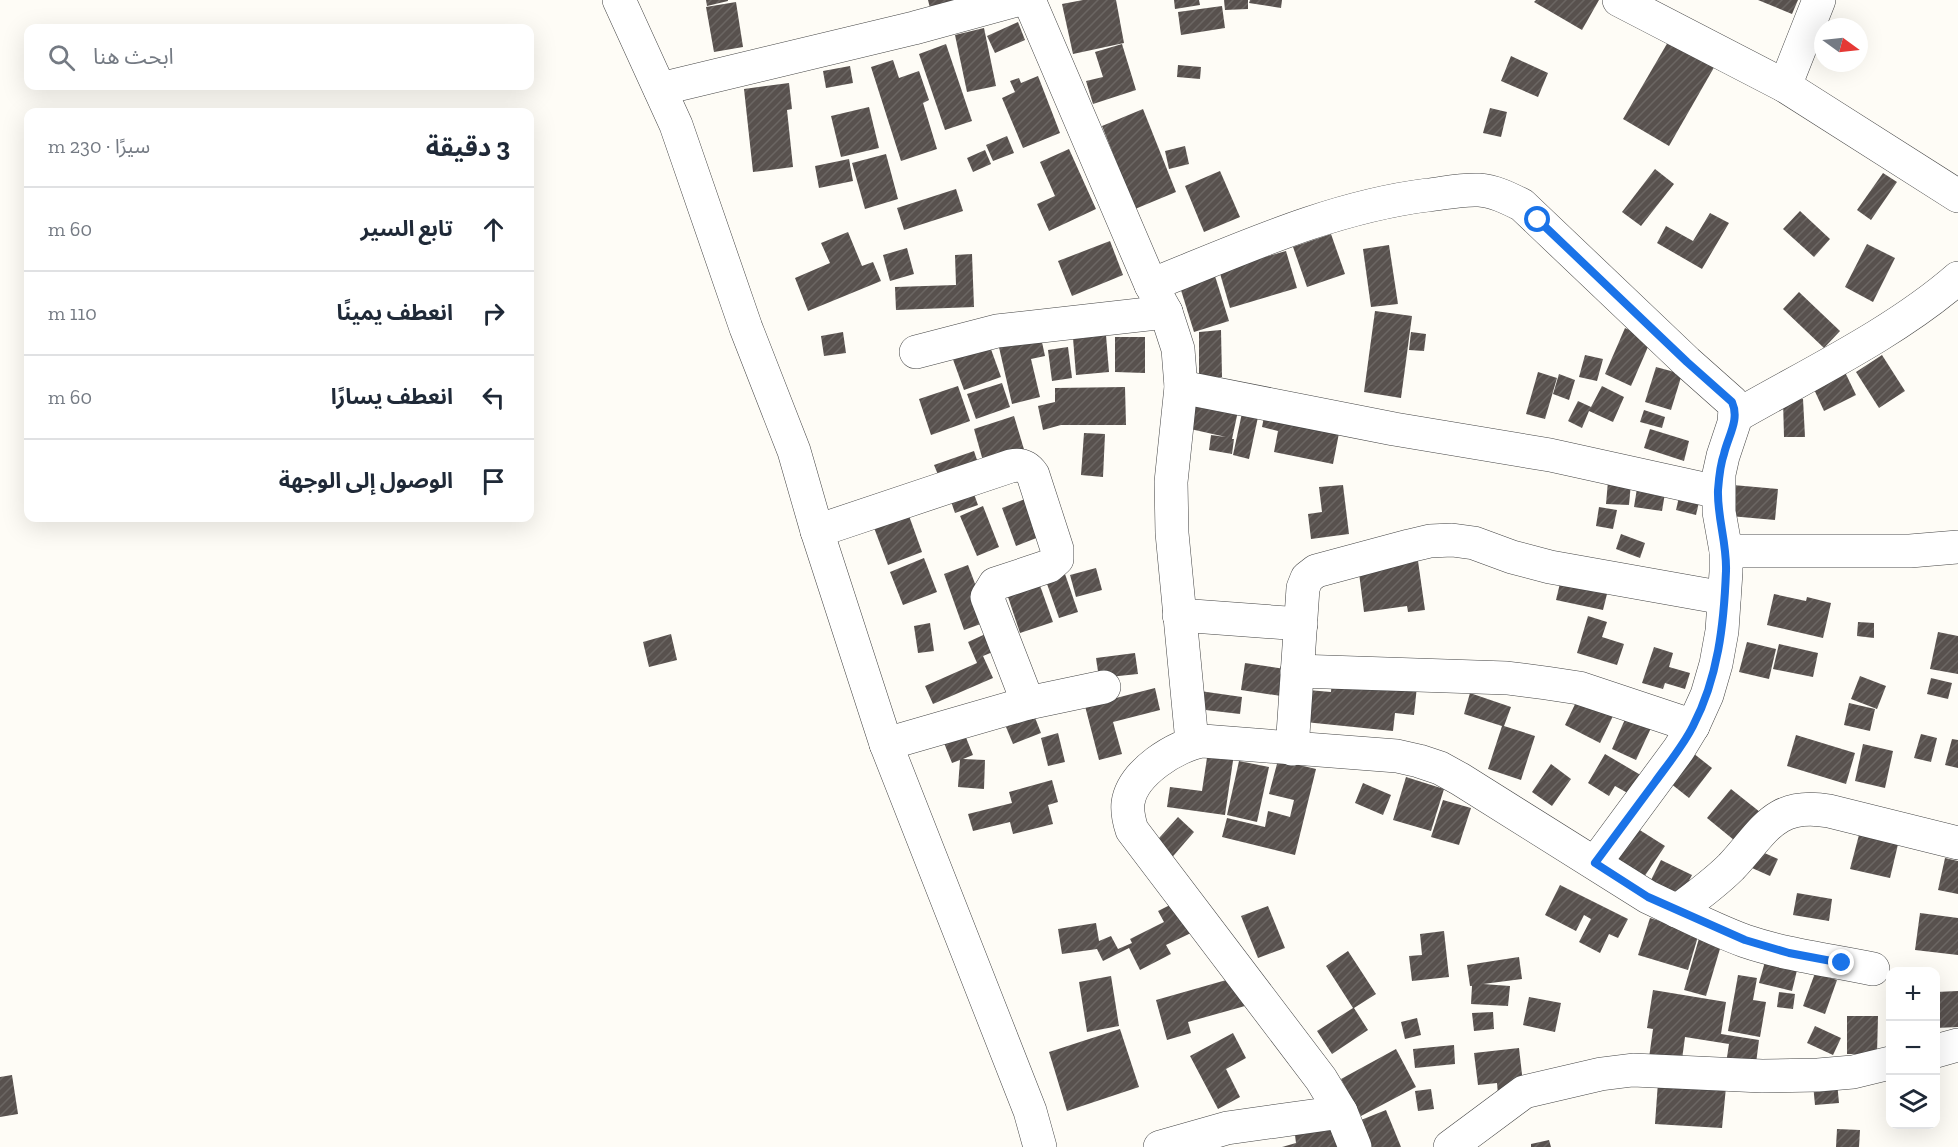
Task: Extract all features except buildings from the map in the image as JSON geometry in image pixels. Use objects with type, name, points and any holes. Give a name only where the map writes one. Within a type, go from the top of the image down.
[{"type":"street","points":[[619,0],[676,125],[746,328],[794,451],[817,531],[886,744],[1030,1112],[1040,1147]]},
{"type":"street","points":[[660,89],[914,28],[1017,0]]},
{"type":"street","points":[[1029,0],[1178,349],[1181,387],[1171,483],[1172,533],[1192,742]]},
{"type":"street","points":[[1619,0],[1785,86],[1958,196]]},
{"type":"street","points":[[1785,86],[1819,0]]},
{"type":"street","points":[[916,352],[997,330],[1158,299],[1307,223],[1381,202],[1479,190],[1501,194],[1521,205],[1732,402],[1736,416],[1723,456],[1718,492],[1726,551],[1724,598],[1722,631],[1707,695],[1693,726],[1679,749],[1595,863]]},
{"type":"street","points":[[1736,416],[1873,338],[1913,312],[1958,278]]},
{"type":"street","points":[[1181,387],[1394,429],[1550,456],[1718,492]]},
{"type":"street","points":[[817,531],[1011,466],[1017,465],[1029,469],[1057,549],[1057,560],[1049,566],[995,584],[987,597],[1028,703]]},
{"type":"street","points":[[1292,749],[1303,588],[1311,574],[1361,558],[1430,541],[1452,540],[1474,543],[1512,557],[1550,567],[1724,598]]},
{"type":"street","points":[[1726,551],[1910,551],[1958,547]]},
{"type":"street","points":[[1179,615],[1301,624]]},
{"type":"street","points":[[1297,671],[1507,678],[1546,683],[1579,688],[1693,726]]},
{"type":"street","points":[[886,744],[1028,703],[1104,687]]},
{"type":"street","points":[[1355,1147],[1341,1112],[1295,1043],[1132,830],[1128,802],[1141,776],[1171,752],[1192,742],[1397,756],[1419,761],[1440,768],[1648,897],[1677,911],[1745,940],[1789,953],[1873,969]]},
{"type":"street","points":[[1677,911],[1730,868],[1775,819],[1792,810],[1810,807],[1958,843]]},
{"type":"street","points":[[1940,1050],[1958,1045]]},
{"type":"street","points":[[1450,1147],[1524,1092],[1601,1074],[1633,1070],[1762,1076],[1818,1075],[1853,1072],[1886,1064]]},
{"type":"street","points":[[1160,1147],[1227,1128],[1341,1112]]},
{"type":"route","points":[[1538,220],[1732,402],[1736,416],[1719,474],[1719,512],[1726,551],[1726,572],[1722,631],[1707,695],[1693,726],[1679,749],[1595,863],[1648,897],[1745,940],[1789,953],[1842,963]]}]
